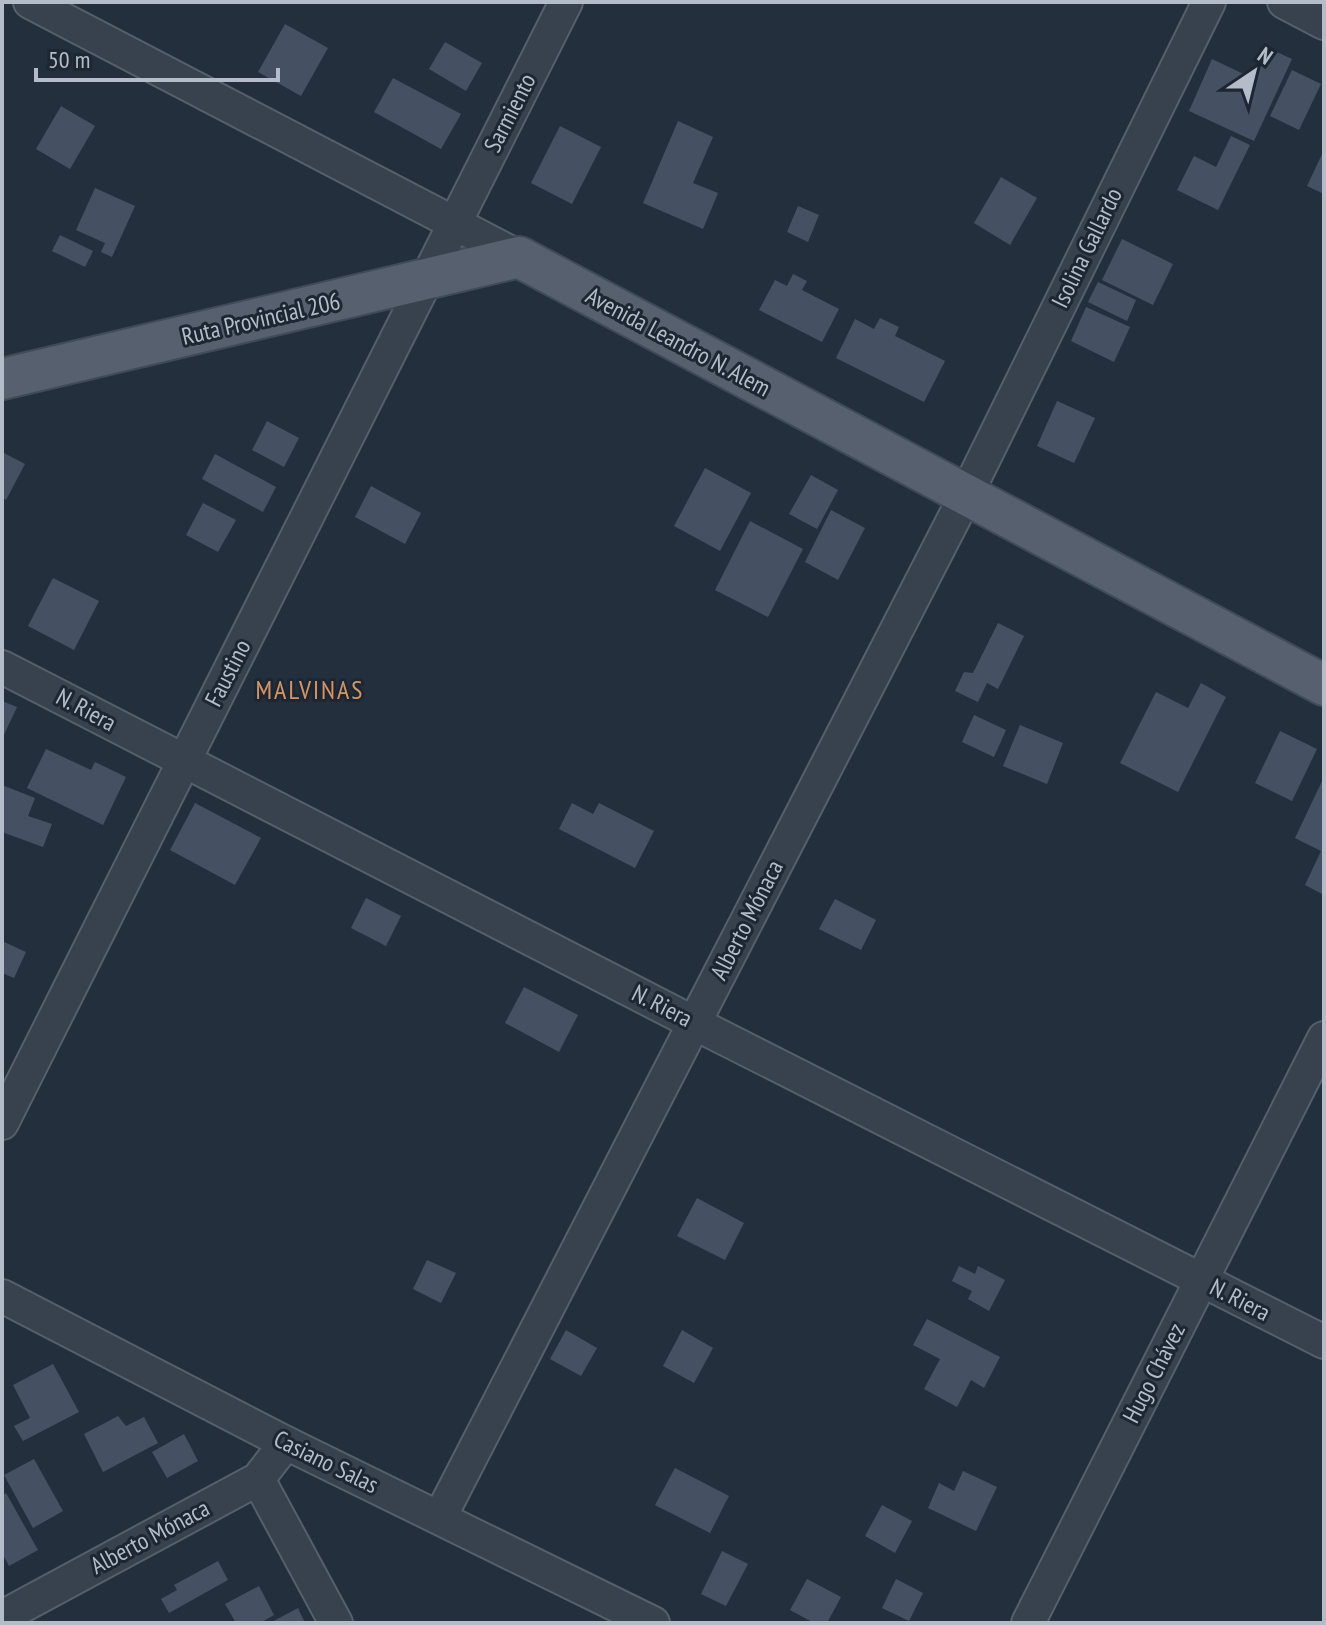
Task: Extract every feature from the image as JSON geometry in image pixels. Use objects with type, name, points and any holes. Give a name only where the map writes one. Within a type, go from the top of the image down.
[{"type":"main road","name":"Avenida Leandro N. Alem","points":[[519,257],[1324,685]]},
{"type":"main road","name":"Ruta Provincial 206","points":[[2,379],[519,257]]},
{"type":"street","name":"Avenida Leandro N. Alem","points":[[30,2],[519,257]]},
{"type":"street","name":"Sarmiento","points":[[455,223],[566,2]]},
{"type":"street","name":"Isolina Gallardo","points":[[966,495],[1209,2]]},
{"type":"street","points":[[1284,2],[1324,23]]},
{"type":"street","name":"Faustino","points":[[2,1123],[455,223]]},
{"type":"street","name":"Alberto Mónaca","points":[[440,1517],[966,495]]},
{"type":"street","name":"N. Riera","points":[[2,667],[1324,1342]]},
{"type":"street","name":"Hugo Chávez","points":[[1028,1623],[1324,1038]]},
{"type":"street","name":"Casiano Salas","points":[[2,1296],[286,1443],[653,1623]]},
{"type":"street","name":"Alberto Mónaca","points":[[2,1617],[258,1479],[286,1443]]},
{"type":"street","points":[[258,1479],[336,1623]]},
{"type":"building","points":[[285,24],[328,48],[301,96],[258,72]]},
{"type":"building","points":[[445,42],[482,63],[466,91],[429,69]]},
{"type":"building","points":[[1266,47],[1292,59],[1254,141],[1189,111],[1212,59],[1252,78]]},
{"type":"building","points":[[1292,70],[1321,84],[1299,130],[1270,116]]},
{"type":"building","points":[[393,78],[461,114],[441,149],[374,112]]},
{"type":"building","points":[[61,106],[95,126],[70,169],[36,149]]},
{"type":"building","points":[[678,121],[713,137],[693,183],[718,193],[703,229],[643,203]]},
{"type":"building","points":[[560,126],[601,147],[572,204],[531,183]]},
{"type":"building","points":[[1231,136],[1250,145],[1218,210],[1177,190],[1194,156],[1216,167]]},
{"type":"building","points":[[1324,150],[1324,194],[1307,186]]},
{"type":"building","points":[[1001,177],[1037,198],[1010,245],[974,223]]},
{"type":"building","points":[[95,188],[135,206],[112,257],[101,252],[105,243],[76,230]]},
{"type":"building","points":[[798,206],[819,215],[808,242],[787,232]]},
{"type":"building","points":[[60,235],[93,251],[85,267],[52,251]]},
{"type":"building","points":[[1122,239],[1173,264],[1153,305],[1102,280]]},
{"type":"building","points":[[793,274],[807,281],[802,290],[839,309],[822,342],[759,310],[775,280],[787,286]]},
{"type":"building","points":[[1098,282],[1136,300],[1127,321],[1088,302]]},
{"type":"building","points":[[1086,307],[1130,327],[1114,362],[1071,341]]},
{"type":"building","points":[[880,318],[899,327],[895,336],[945,361],[924,402],[836,358],[855,319],[874,329]]},
{"type":"building","points":[[1057,401],[1095,418],[1074,463],[1037,446]]},
{"type":"building","points":[[267,421],[299,438],[284,467],[252,450]]},
{"type":"building","points":[[2,452],[25,464],[6,500],[2,497]]},
{"type":"building","points":[[215,454],[276,487],[263,512],[202,479]]},
{"type":"building","points":[[705,468],[751,493],[720,551],[674,526]]},
{"type":"building","points":[[811,475],[838,490],[817,529],[789,514]]},
{"type":"building","points":[[371,486],[421,513],[405,544],[355,517]]},
{"type":"building","points":[[203,503],[236,520],[218,552],[186,535]]},
{"type":"building","points":[[831,510],[865,528],[838,580],[805,562]]},
{"type":"building","points":[[750,521],[803,549],[768,617],[715,590]]},
{"type":"building","points":[[53,578],[99,601],[74,650],[28,626]]},
{"type":"building","points":[[998,623],[1024,636],[998,689],[987,683],[978,702],[955,691],[964,672],[973,673]]},
{"type":"building","points":[[1201,683],[1226,697],[1178,792],[1120,763],[1156,692],[1188,708]]},
{"type":"building","points":[[2,701],[17,707],[2,739]]},
{"type":"building","points":[[974,715],[1006,730],[994,757],[962,742]]},
{"type":"building","points":[[1020,725],[1063,743],[1047,784],[1003,766]]},
{"type":"building","points":[[1280,731],[1317,749],[1292,801],[1255,783]]},
{"type":"building","points":[[46,749],[91,770],[95,762],[126,777],[103,825],[27,788]]},
{"type":"building","points":[[1324,777],[1324,895],[1305,885],[1321,851],[1295,838]]},
{"type":"building","points":[[2,785],[35,798],[28,816],[52,824],[43,847],[2,832]]},
{"type":"building","points":[[195,803],[261,838],[235,885],[170,850]]},
{"type":"building","points":[[572,803],[593,814],[599,803],[654,831],[635,868],[559,829]]},
{"type":"building","points":[[366,898],[401,916],[386,946],[351,928]]},
{"type":"building","points":[[835,899],[876,920],[861,950],[819,929]]},
{"type":"building","points":[[2,941],[26,952],[14,978],[2,973]]},
{"type":"building","points":[[524,987],[578,1015],[559,1052],[505,1023]]},
{"type":"building","points":[[697,1198],[744,1223],[725,1260],[677,1236]]},
{"type":"building","points":[[427,1260],[456,1273],[441,1303],[413,1289]]},
{"type":"building","points":[[959,1266],[975,1274],[978,1266],[1005,1280],[989,1311],[968,1299],[972,1291],[952,1281]]},
{"type":"building","points":[[927,1319],[1000,1357],[984,1388],[971,1380],[957,1407],[924,1389],[940,1359],[913,1345]]},
{"type":"building","points":[[566,1330],[597,1348],[581,1376],[550,1359]]},
{"type":"building","points":[[682,1330],[713,1348],[694,1383],[663,1366]]},
{"type":"building","points":[[53,1364],[79,1412],[23,1441],[14,1426],[30,1418],[13,1385]]},
{"type":"building","points":[[118,1416],[126,1426],[144,1417],[158,1443],[103,1472],[84,1434]]},
{"type":"building","points":[[184,1434],[198,1461],[167,1478],[152,1452]]},
{"type":"building","points":[[34,1459],[63,1511],[33,1528],[4,1475]]},
{"type":"building","points":[[675,1468],[729,1496],[710,1533],[655,1505]]},
{"type":"building","points":[[963,1471],[997,1487],[976,1531],[928,1508],[939,1483],[954,1491]]},
{"type":"building","points":[[6,1493],[38,1550],[9,1566],[2,1553],[2,1495]]},
{"type":"building","points":[[882,1505],[912,1521],[895,1553],[865,1536]]},
{"type":"building","points":[[722,1551],[748,1564],[726,1606],[701,1594]]},
{"type":"building","points":[[218,1561],[228,1580],[169,1613],[161,1599],[177,1590],[174,1585]]},
{"type":"building","points":[[807,1579],[841,1597],[827,1623],[814,1623],[790,1610]]},
{"type":"building","points":[[896,1579],[923,1593],[909,1621],[882,1608]]},
{"type":"building","points":[[259,1586],[274,1615],[260,1623],[236,1623],[225,1604]]},
{"type":"building","points":[[298,1608],[305,1623],[270,1623]]},
{"type":"district","name":"MALVINAS","points":[[310,690]]}]
